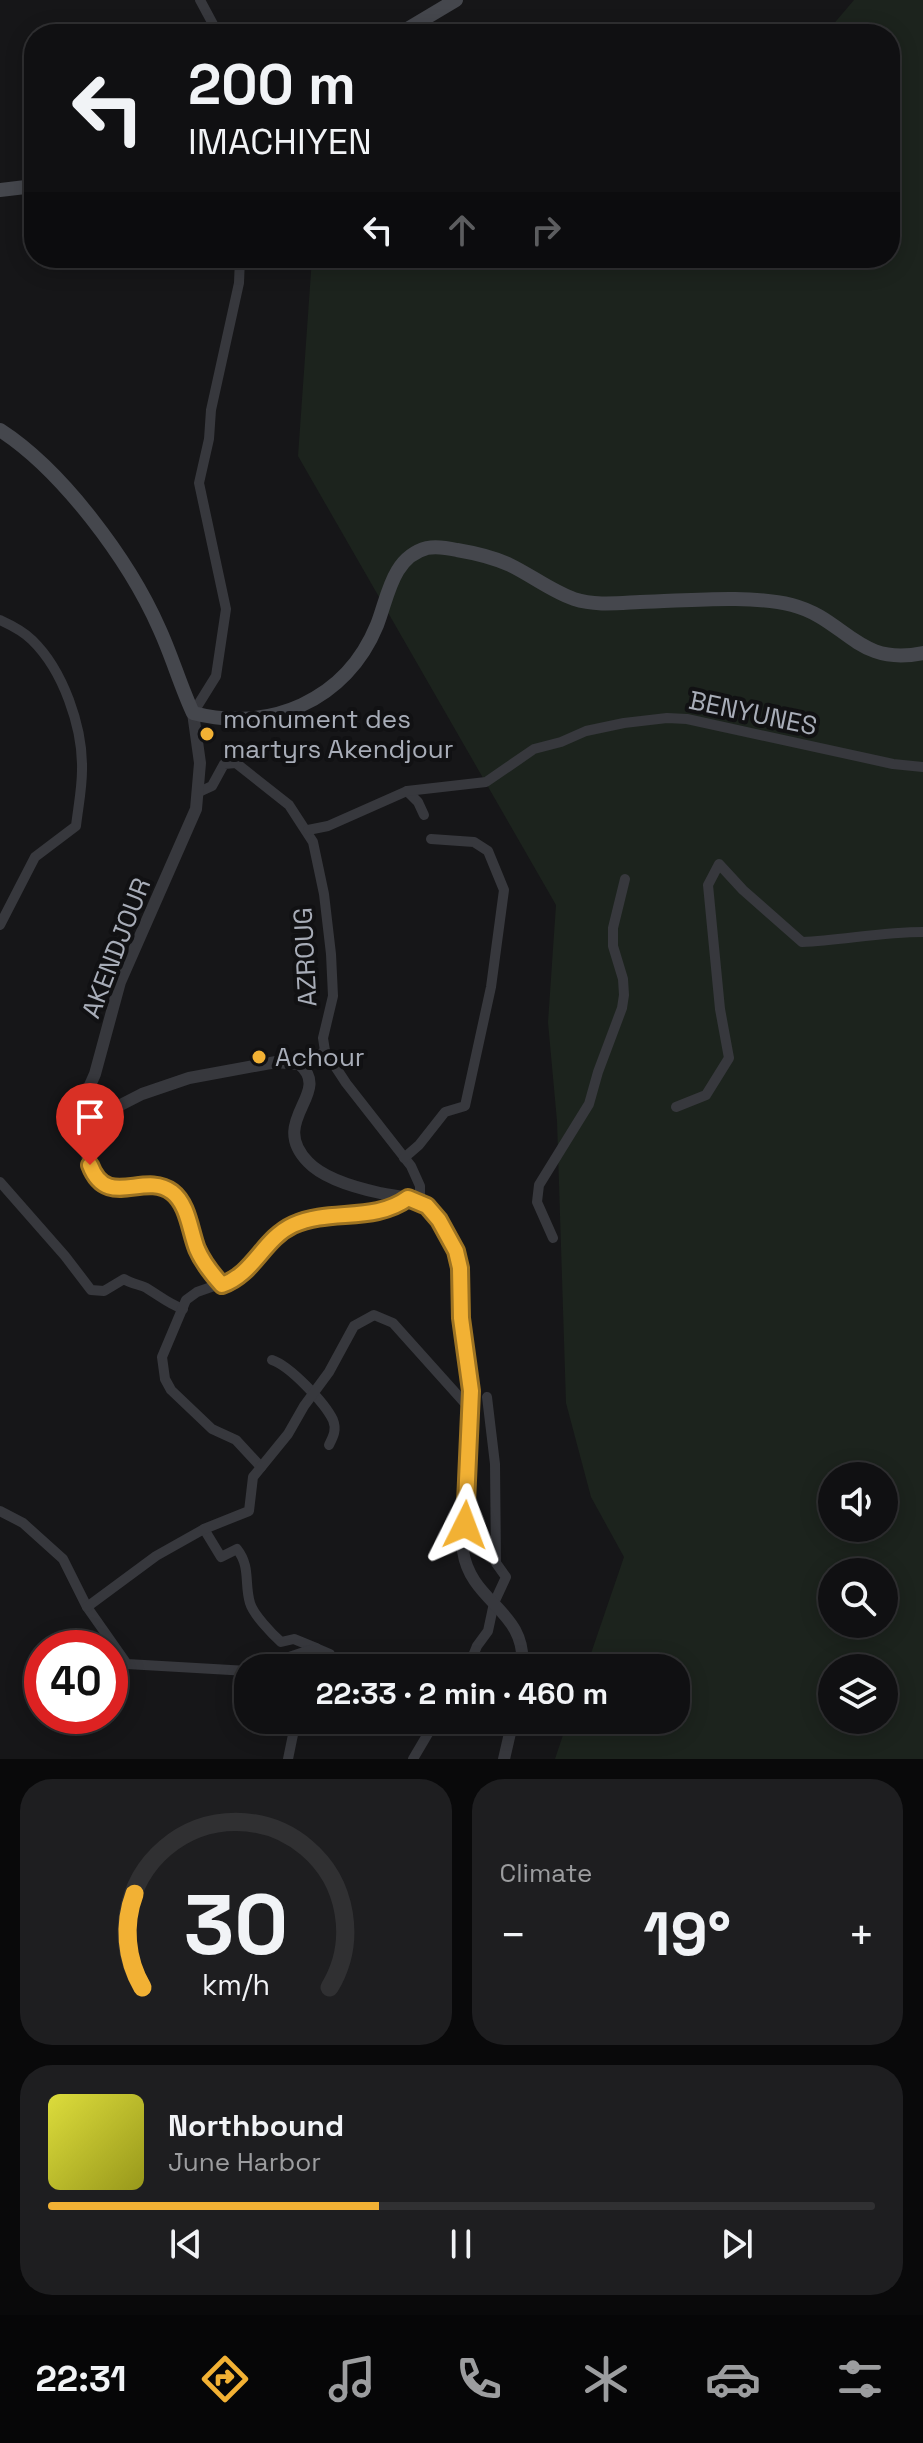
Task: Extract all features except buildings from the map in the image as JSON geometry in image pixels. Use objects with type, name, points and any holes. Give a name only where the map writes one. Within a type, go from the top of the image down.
[{"type":"main road","points":[[416,24],[456,0]]},
{"type":"main road","points":[[0,190],[24,187]]},
{"type":"main road","points":[[0,430],[26,447],[56,477],[83,507],[125,568],[159,628],[193,713],[225,719],[257,719],[294,709],[325,692],[343,678],[362,654],[377,625],[395,576],[406,560],[417,551],[431,547],[481,554],[510,565],[574,599],[601,604],[700,601],[788,604],[825,619],[867,650],[890,657],[923,653]]},
{"type":"street","points":[[200,0],[213,24]]},
{"type":"street","points":[[193,713],[216,676],[226,609],[199,483],[240,268]]},
{"type":"street","points":[[0,620],[31,639],[48,660],[67,699],[79,737],[83,771],[76,826],[35,857],[0,925]]},
{"type":"street","name":"AKENDJOUR","points":[[102,1115],[88,1113],[83,1101],[95,1074],[120,982],[190,824],[199,792],[200,763],[193,713]]},
{"type":"street","name":"BENYUNES","points":[[308,830],[328,826],[407,791],[486,782],[543,746],[606,725],[667,718],[687,719],[893,764],[923,767]]},
{"type":"street","name":"AZROUG","points":[[199,792],[212,786],[224,764],[236,763],[289,805],[308,830],[320,865],[331,954],[333,996],[323,1038],[325,1051]]},
{"type":"street","points":[[407,791],[418,802],[424,815]]},
{"type":"street","points":[[404,1158],[419,1145],[445,1112],[465,1106],[491,987],[504,890],[488,851],[474,842],[431,839]]},
{"type":"street","points":[[676,1107],[706,1095],[729,1058],[720,1009],[708,885],[719,864],[743,890],[802,942],[846,940],[893,932],[923,932]]},
{"type":"street","points":[[553,1238],[537,1202],[539,1185],[589,1104],[622,1008],[623,979],[613,946],[613,928],[625,879]]},
{"type":"street","points":[[302,1066],[325,1051],[418,1179],[414,1200]]},
{"type":"street","points":[[222,1285],[205,1264],[184,1208],[173,1192],[154,1186],[113,1189],[95,1175],[87,1146],[100,1125],[102,1115],[142,1094],[207,1074],[292,1062],[302,1066],[311,1087],[295,1118],[294,1134],[307,1162],[319,1171],[350,1184],[427,1206],[439,1220],[458,1259],[461,1318],[471,1391],[463,1551],[470,1575],[514,1624],[524,1654]]},
{"type":"street","points":[[0,1182],[91,1290],[104,1291],[124,1279],[134,1286],[147,1288],[183,1309]]},
{"type":"street","points":[[261,1467],[236,1440],[212,1429],[168,1385],[162,1357],[186,1300],[191,1295],[222,1285],[246,1272],[273,1240],[295,1224],[329,1216],[383,1211],[414,1200]]},
{"type":"street","points":[[87,1607],[156,1556],[204,1529],[249,1511],[253,1477],[288,1434],[354,1326],[374,1315],[393,1323],[471,1410]]},
{"type":"street","points":[[272,1360],[297,1374],[333,1421],[335,1433],[329,1445]]},
{"type":"street","points":[[474,1654],[488,1631],[494,1603],[506,1577],[496,1563],[495,1464],[487,1397]]},
{"type":"street","points":[[0,1511],[23,1523],[63,1559],[87,1607],[127,1664],[234,1670]]},
{"type":"street","points":[[204,1529],[221,1557],[237,1549],[243,1556],[248,1567],[250,1605],[267,1631],[281,1642],[294,1639],[330,1654]]},
{"type":"street","points":[[298,1654],[316,1648]]},
{"type":"street","points":[[288,1759],[293,1734]]},
{"type":"street","points":[[413,1759],[428,1734]]},
{"type":"street","points":[[504,1759],[510,1734]]},
{"type":"shaded area","points":[[854,0],[923,0],[923,1759],[555,1759],[563,1734],[690,1734],[690,1654],[591,1654],[624,1557],[591,1497],[566,1403],[557,1121],[548,1022],[556,905],[298,456],[311,268],[900,268],[900,24],[834,24]]},
{"type":"place","name":"monument des martyrs Akendjour","points":[[207,734]]},
{"type":"place","name":"Achour","points":[[259,1057]]},
{"type":"route","points":[[90,1165],[99,1180],[113,1189],[154,1186],[173,1192],[184,1208],[205,1264],[222,1285],[246,1272],[273,1240],[295,1224],[329,1216],[383,1211],[408,1198],[427,1206],[439,1220],[456,1251],[460,1268],[461,1318],[471,1391],[465,1525]]}]
